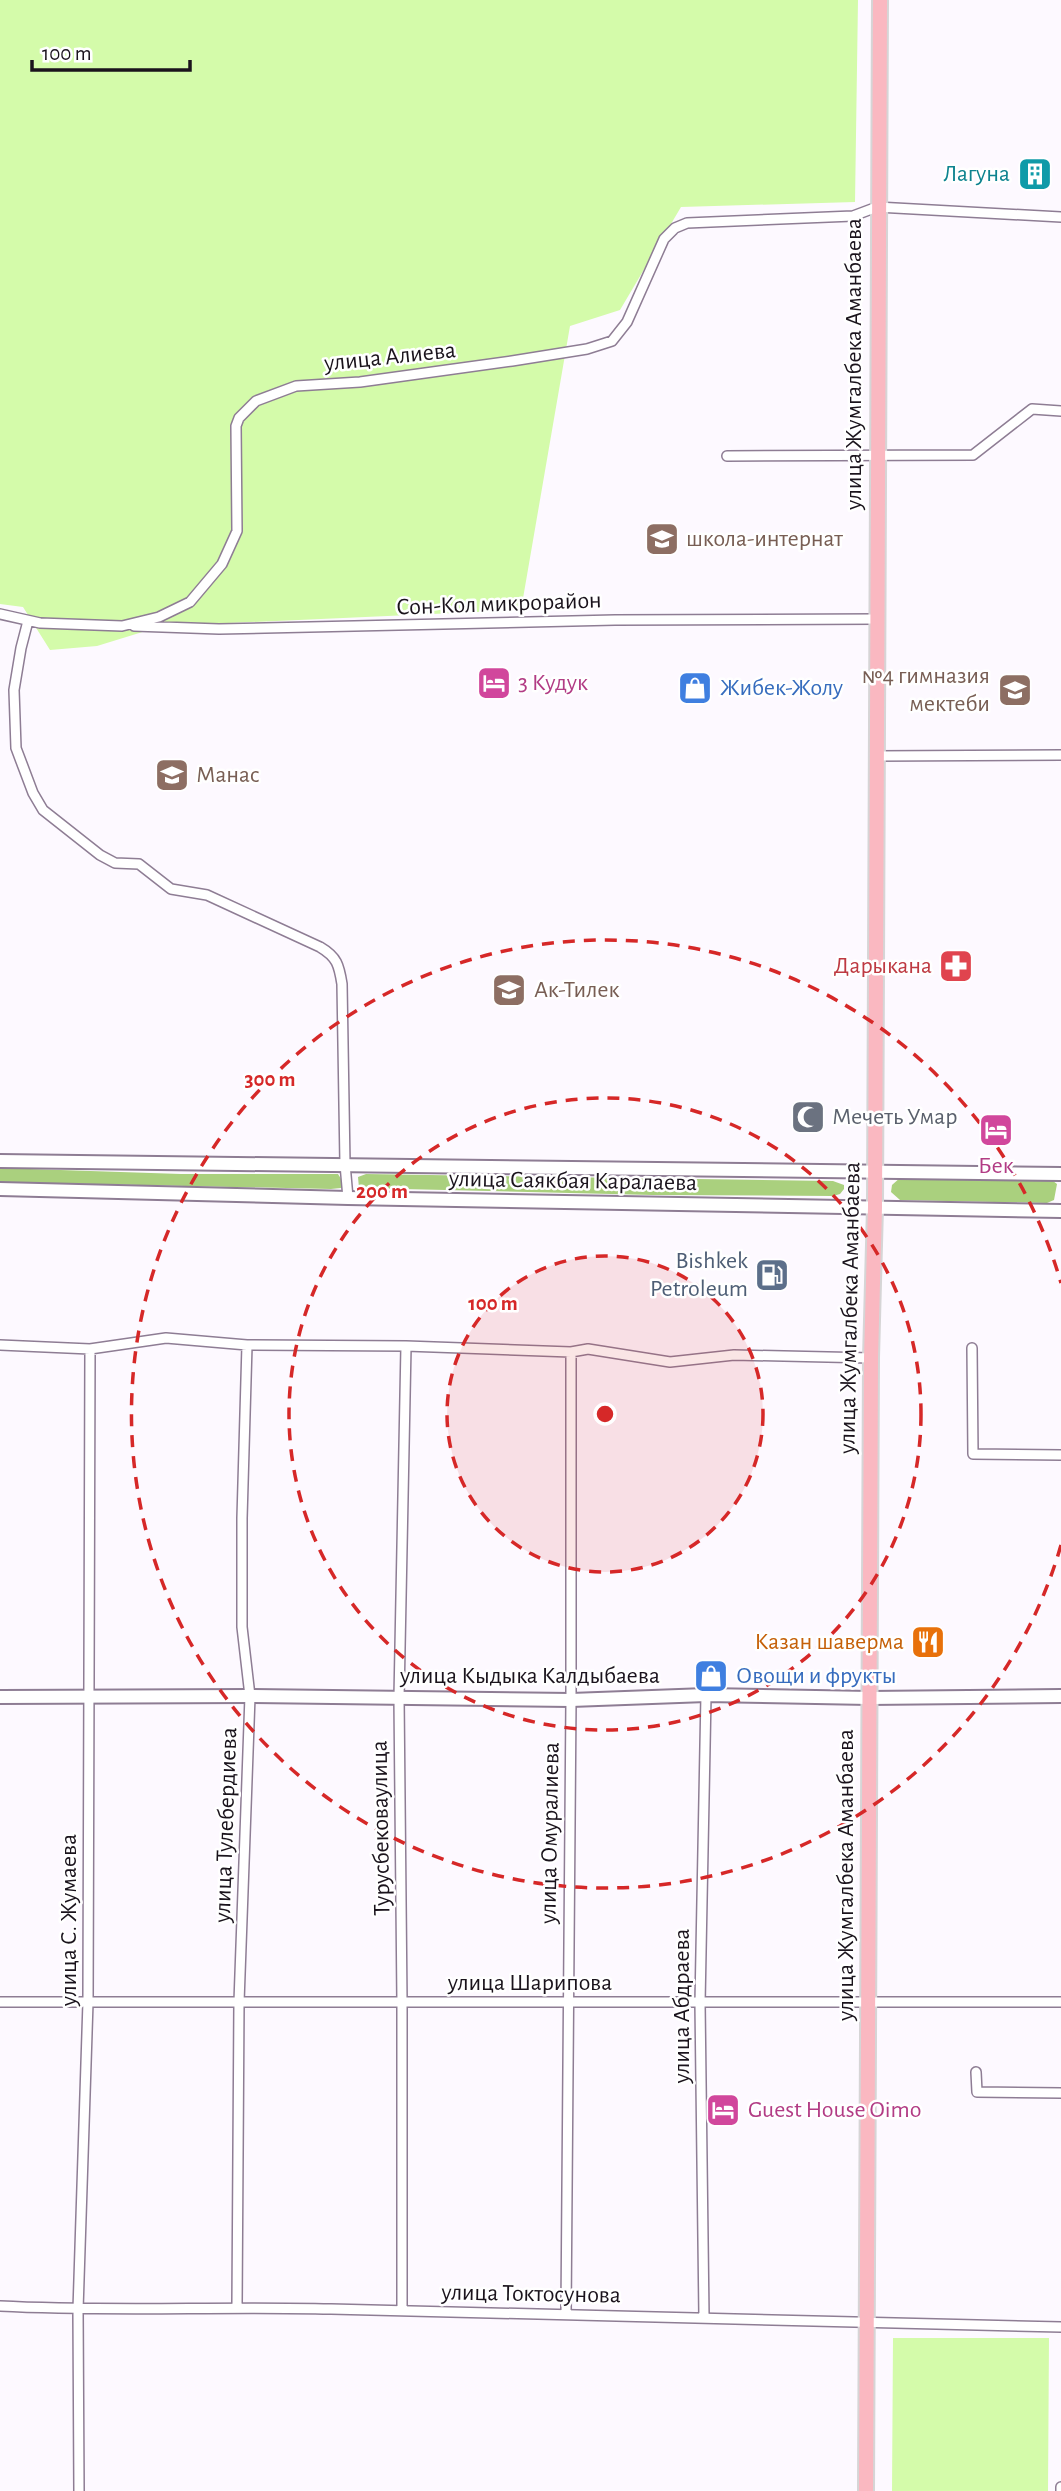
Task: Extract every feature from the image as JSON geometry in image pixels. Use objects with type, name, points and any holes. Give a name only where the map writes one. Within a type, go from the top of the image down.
[{"type":"main road","name":"улица Жумгалбека Аманбаева","points":[[866,2491],[880,0]]},
{"type":"street","points":[[877,207],[1061,217]]},
{"type":"street","name":"улица Алиева","points":[[0,614],[40,623],[122,626],[159,617],[190,602],[222,564],[237,531],[236,426],[239,418],[256,401],[296,386],[360,382],[587,349],[612,341],[627,323],[664,239],[675,228],[687,223],[853,216],[877,207]]},
{"type":"street","points":[[727,456],[973,455],[1032,409],[1061,411]]},
{"type":"street","name":"Сон-Кол микрорайон","points":[[122,626],[219,629],[615,620],[878,619]]},
{"type":"street","points":[[28,621],[20,648],[14,690],[16,748],[33,793],[43,810],[100,855],[116,863],[139,864],[171,889],[207,895],[320,947],[333,954],[339,964],[342,984],[348,1198]]},
{"type":"street","points":[[877,757],[1061,755]]},
{"type":"street","name":"улица Саякбая Каралаева","points":[[0,1161],[1061,1174]]},
{"type":"street","name":"улица Саякбая Каралаева","points":[[0,1189],[1061,1211]]},
{"type":"street","points":[[0,1345],[90,1349],[166,1338],[247,1345],[406,1346],[571,1352],[588,1349],[670,1362],[734,1355],[872,1358]]},
{"type":"street","name":"улица Тулебердиева","points":[[237,2306],[239,2002],[250,1696],[242,1627],[247,1345]]},
{"type":"street","name":"Турусбековаулица","points":[[401,2310],[399,1698],[406,1346]]},
{"type":"street","points":[[972,1348],[973,1454],[1061,1455]]},
{"type":"street","name":"улица С. Жумаева","points":[[79,2491],[78,2310],[88,2002],[90,1349]]},
{"type":"street","name":"улица Омуралиева","points":[[566,2314],[571,1352]]},
{"type":"street","name":"улица Кыдыка Калдыбаева","points":[[0,1698],[250,1696],[571,1700],[706,1695],[869,1698],[1061,1696]]},
{"type":"street","name":"улица Абдраева","points":[[704,2317],[700,2003],[706,1695]]},
{"type":"street","name":"улица Шарипова","points":[[0,2002],[1061,2002]]},
{"type":"street","points":[[976,2072],[977,2092],[1061,2093]]},
{"type":"street","name":"улица Токтосунова","points":[[0,2306],[78,2310],[237,2306],[1061,2327]]},
{"type":"green space","points":[[0,0],[858,0],[855,202],[681,207],[620,310],[570,326],[521,610],[162,626],[97,646],[50,650],[23,607],[0,604]]},
{"type":"green space","points":[[0,1168],[181,1174],[338,1174],[343,1182],[341,1188],[331,1189],[0,1182]]},
{"type":"green space","points":[[366,1174],[833,1181],[844,1185],[844,1189],[833,1196],[359,1188],[358,1177]]},
{"type":"green space","points":[[901,1177],[1053,1181],[1057,1184],[1054,1200],[1047,1203],[900,1200],[891,1192],[892,1185]]},
{"type":"green space","points":[[893,2338],[1049,2338],[1048,2491],[892,2491]]},
{"type":"place","name":"Лагуна","points":[[1035,174]]},
{"type":"place","name":"школа-интернат","points":[[662,539]]},
{"type":"place","name":"3 Кудук","points":[[494,683]]},
{"type":"place","name":"Жибек-Жолу","points":[[695,688]]},
{"type":"place","name":"№4 гимназия мектеби","points":[[1015,690]]},
{"type":"place","name":"Манас","points":[[172,775]]},
{"type":"place","name":"Дарыкана","points":[[956,966]]},
{"type":"place","name":"Ак-Тилек","points":[[509,990]]},
{"type":"place","name":"Мечеть Умар","points":[[808,1117]]},
{"type":"place","name":"Бек","points":[[996,1130]]},
{"type":"place","name":"Bishkek Petroleum","points":[[772,1275]]},
{"type":"place","name":"Казан шаверма","points":[[928,1642]]},
{"type":"place","name":"Овощи и фрукты","points":[[711,1676]]},
{"type":"place","name":"Guest House Oimo","points":[[723,2110]]}]
